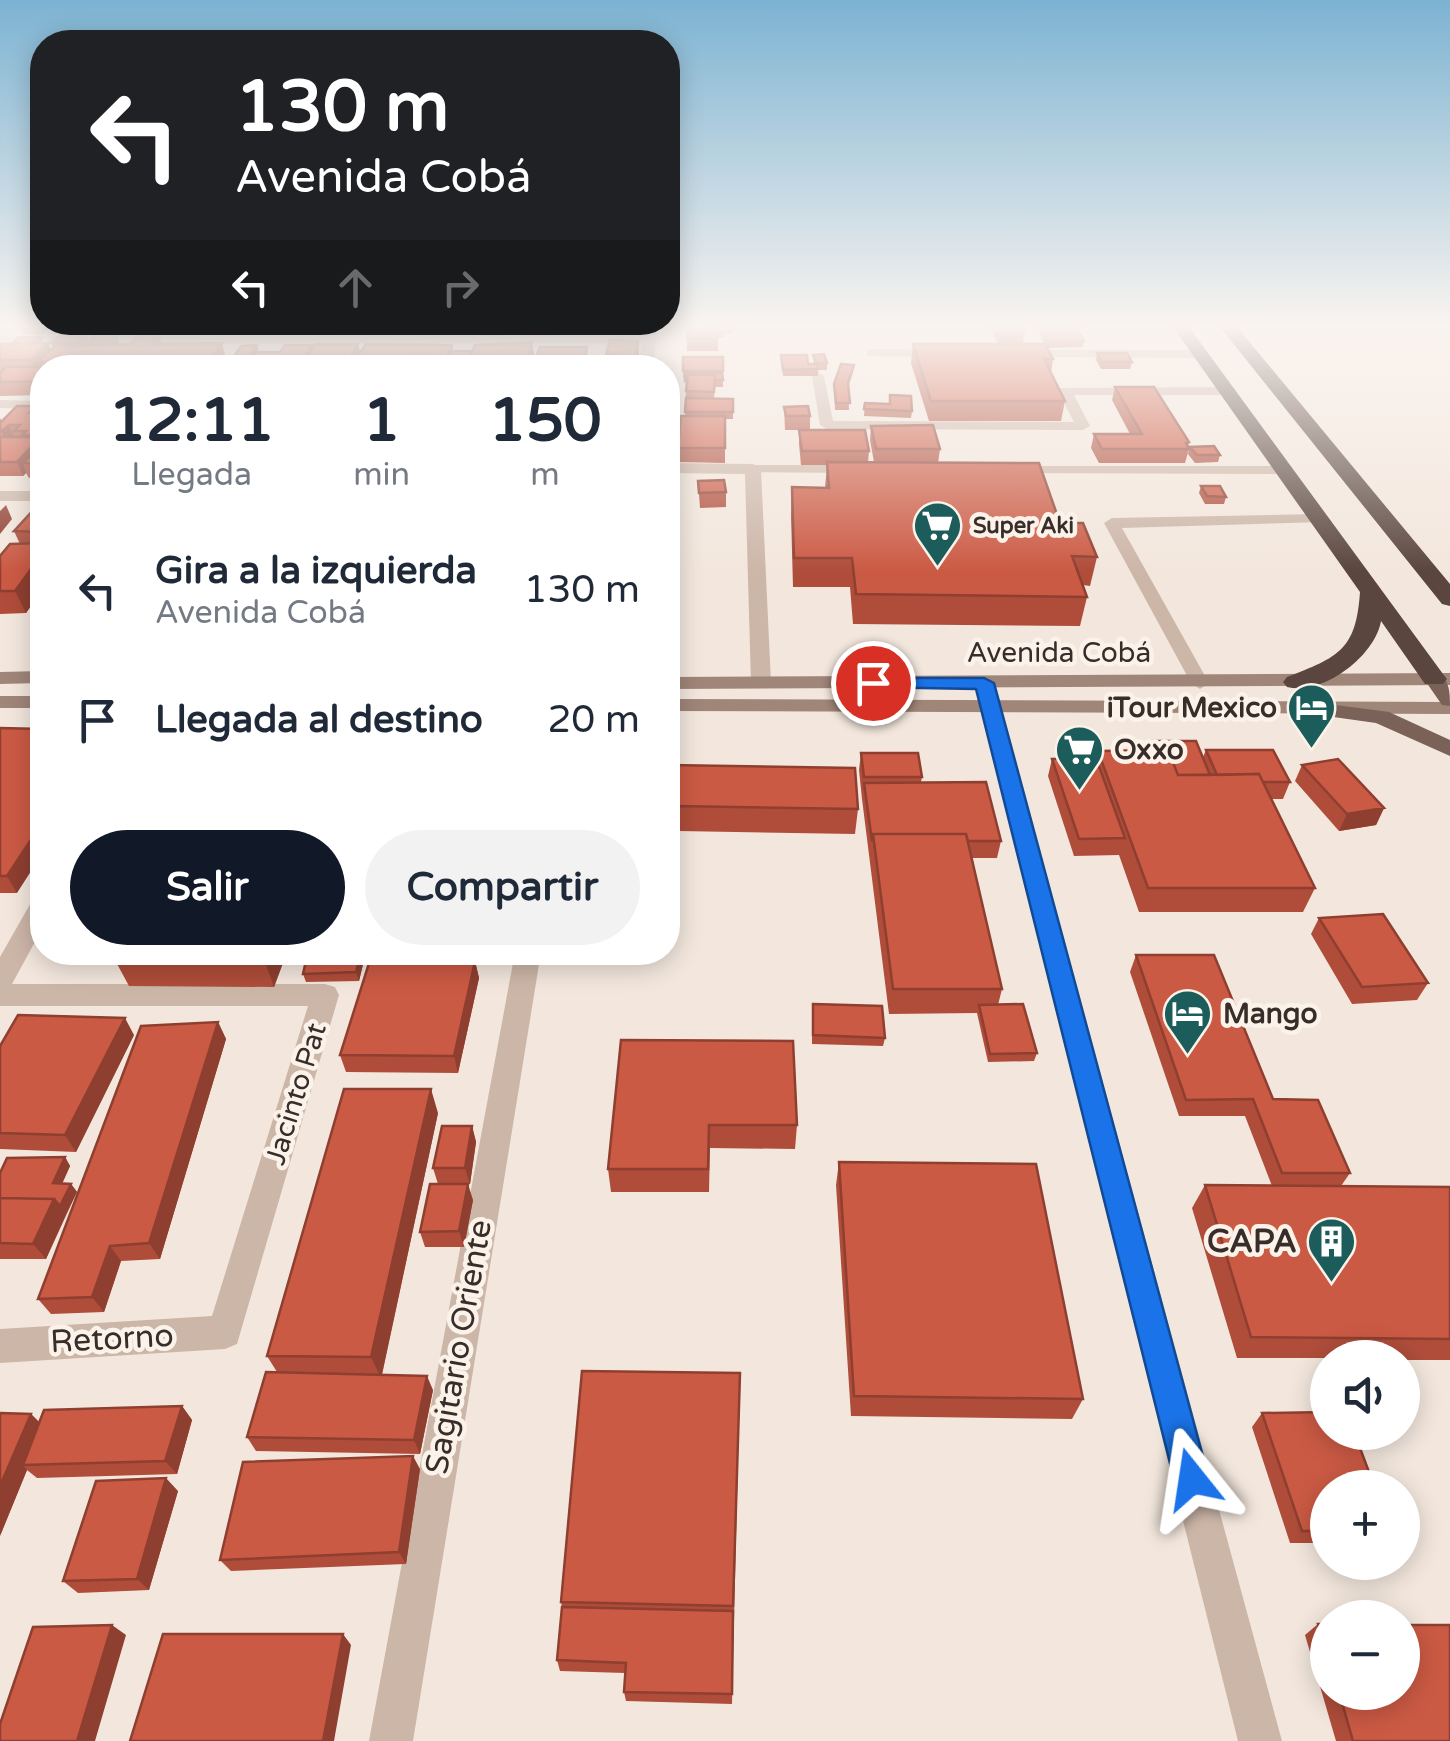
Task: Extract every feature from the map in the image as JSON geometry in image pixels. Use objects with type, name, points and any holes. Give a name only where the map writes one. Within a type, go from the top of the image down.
[{"type":"highway","points":[[1240,408],[1371,592],[1442,679]]},
{"type":"highway","points":[[1294,408],[1450,599]]},
{"type":"highway","points":[[1296,682],[1344,660],[1366,643],[1372,619],[1371,592]]},
{"type":"main road","points":[[0,678],[30,677]]},
{"type":"main road","name":"Avenida Cobá","points":[[680,705],[988,696],[1200,683],[1442,679]]},
{"type":"main road","points":[[1442,679],[1450,700]]},
{"type":"main road","name":"Avenida Cobá","points":[[680,683],[761,683],[1313,708],[1450,708]]},
{"type":"main road","points":[[0,702],[30,702]]},
{"type":"main road","points":[[1313,708],[1381,718],[1450,749]]},
{"type":"street","points":[[680,468],[752,469],[761,683]]},
{"type":"street","points":[[0,496],[30,496]]},
{"type":"street","points":[[988,696],[1260,1741]]},
{"type":"street","points":[[0,982],[30,928]]},
{"type":"street","name":"Sagitario Oriente","points":[[391,1741],[526,965]]},
{"type":"street","name":"Jacinto Pat","points":[[0,995],[325,996],[225,1332]]},
{"type":"street","name":"Retorno","points":[[0,1346],[225,1332]]},
{"type":"lane","points":[[824,408],[827,425],[1083,426],[1074,408]]},
{"type":"lane","points":[[752,469],[865,469]]},
{"type":"lane","points":[[996,469],[1283,470]]},
{"type":"lane","points":[[1200,683],[1112,523],[1317,519]]},
{"type":"building","points":[[15,408],[30,408],[30,435],[14,431],[20,425],[9,425],[0,432],[0,423]]},
{"type":"building","points":[[685,408],[733,408],[733,412],[685,412]]},
{"type":"building","points":[[784,408],[808,408],[810,416],[786,416]]},
{"type":"building","points":[[912,408],[912,411],[864,409]]},
{"type":"building","points":[[1127,408],[1168,408],[1189,442],[1189,449],[1102,449],[1094,434],[1142,434]]},
{"type":"building","points":[[681,416],[725,416],[725,448],[680,448]]},
{"type":"building","points":[[933,425],[940,449],[876,449],[871,426]]},
{"type":"building","points":[[799,430],[865,430],[869,451],[802,451]]},
{"type":"building","points":[[0,437],[30,437],[30,448],[17,462],[0,462]]},
{"type":"building","points":[[1214,446],[1220,455],[1197,455],[1190,447]]},
{"type":"building","name":"Super Aki","points":[[827,462],[1039,463],[1060,523],[1083,523],[1097,557],[1072,556],[1087,597],[856,594],[852,558],[794,558],[792,487],[829,488]]},
{"type":"building","points":[[724,480],[726,492],[699,493],[698,481]]},
{"type":"building","points":[[1201,486],[1220,486],[1226,497],[1207,496]]},
{"type":"building","points":[[30,514],[30,532],[14,531]]},
{"type":"building","points":[[30,543],[30,570],[15,591],[0,591],[0,556],[10,544]]},
{"type":"building","points":[[0,728],[30,729],[30,841],[7,876],[0,876]]},
{"type":"building","points":[[1153,741],[1196,741],[1210,775],[1178,775],[1168,750],[1157,750]]},
{"type":"building","points":[[1168,750],[1178,775],[1259,774],[1315,888],[1148,888],[1098,751]]},
{"type":"building","points":[[1206,750],[1273,750],[1290,782],[1263,782],[1259,774],[1217,775]]},
{"type":"building","points":[[861,753],[918,753],[922,777],[864,777]]},
{"type":"building","points":[[1096,758],[1125,838],[1079,839],[1052,759]]},
{"type":"building","points":[[1338,759],[1384,808],[1347,814],[1302,765]]},
{"type":"building","points":[[680,765],[855,768],[858,809],[680,806]]},
{"type":"building","points":[[986,782],[1001,841],[968,841],[966,834],[873,834],[872,841],[864,783]]},
{"type":"building","points":[[873,834],[966,834],[1002,989],[893,989]]},
{"type":"building","points":[[1383,914],[1428,983],[1362,987],[1319,918]]},
{"type":"building","points":[[1136,955],[1214,955],[1273,1099],[1318,1100],[1350,1173],[1282,1173],[1253,1099],[1186,1100]]},
{"type":"building","points":[[305,965],[358,965],[356,972],[303,974]]},
{"type":"building","points":[[368,965],[474,965],[454,1056],[340,1055]]},
{"type":"building","points":[[813,1004],[882,1006],[885,1038],[813,1035]]},
{"type":"building","points":[[1023,1004],[1037,1053],[990,1054],[979,1005]]},
{"type":"building","points":[[18,1015],[125,1018],[65,1135],[0,1133],[0,1046]]},
{"type":"building","points":[[218,1022],[149,1243],[110,1246],[92,1297],[38,1299],[141,1026]]},
{"type":"building","points":[[621,1040],[793,1041],[797,1125],[709,1125],[708,1169],[608,1169]]},
{"type":"building","points":[[344,1089],[431,1089],[371,1357],[267,1356]]},
{"type":"building","points":[[442,1126],[472,1126],[465,1168],[433,1168]]},
{"type":"building","points":[[65,1157],[53,1183],[71,1184],[60,1206],[54,1199],[0,1198],[0,1173],[7,1158]]},
{"type":"building","points":[[839,1162],[1036,1164],[1083,1399],[854,1396]]},
{"type":"building","points":[[430,1184],[468,1184],[459,1231],[420,1232]]},
{"type":"building","name":"CAPA","points":[[1205,1185],[1450,1187],[1450,1339],[1251,1337]]},
{"type":"building","points":[[0,1198],[54,1199],[33,1244],[0,1243]]},
{"type":"building","points":[[582,1371],[740,1373],[733,1606],[561,1602]]},
{"type":"building","points":[[266,1372],[427,1376],[414,1440],[247,1437]]},
{"type":"building","points":[[182,1406],[165,1461],[23,1465],[44,1410]]},
{"type":"building","points":[[1310,1412],[1310,1450],[1361,1450],[1368,1470],[1310,1470],[1310,1531],[1302,1531],[1262,1413]]},
{"type":"building","points":[[0,1413],[31,1414],[0,1486]]},
{"type":"building","points":[[413,1456],[399,1552],[220,1560],[243,1462]]},
{"type":"building","points":[[166,1478],[137,1579],[63,1581],[96,1481]]},
{"type":"building","points":[[562,1607],[733,1611],[732,1694],[624,1692],[626,1663],[557,1660]]},
{"type":"building","points":[[112,1625],[77,1741],[0,1741],[0,1724],[33,1627]]},
{"type":"building","points":[[1420,1625],[1450,1625],[1450,1741],[1353,1741],[1344,1710],[1420,1710]]},
{"type":"building","points":[[163,1634],[343,1634],[323,1741],[130,1741]]},
{"type":"place","name":"Super Aki","points":[[938,568]]},
{"type":"place","name":"iTour Mexico","points":[[1312,750]]},
{"type":"place","name":"Oxxo","points":[[1079,792]]},
{"type":"place","name":"Mango","points":[[1188,1056]]},
{"type":"place","name":"CAPA","points":[[1332,1284]]},
{"type":"route","points":[[873,683],[984,683],[1192,1479]]}]
